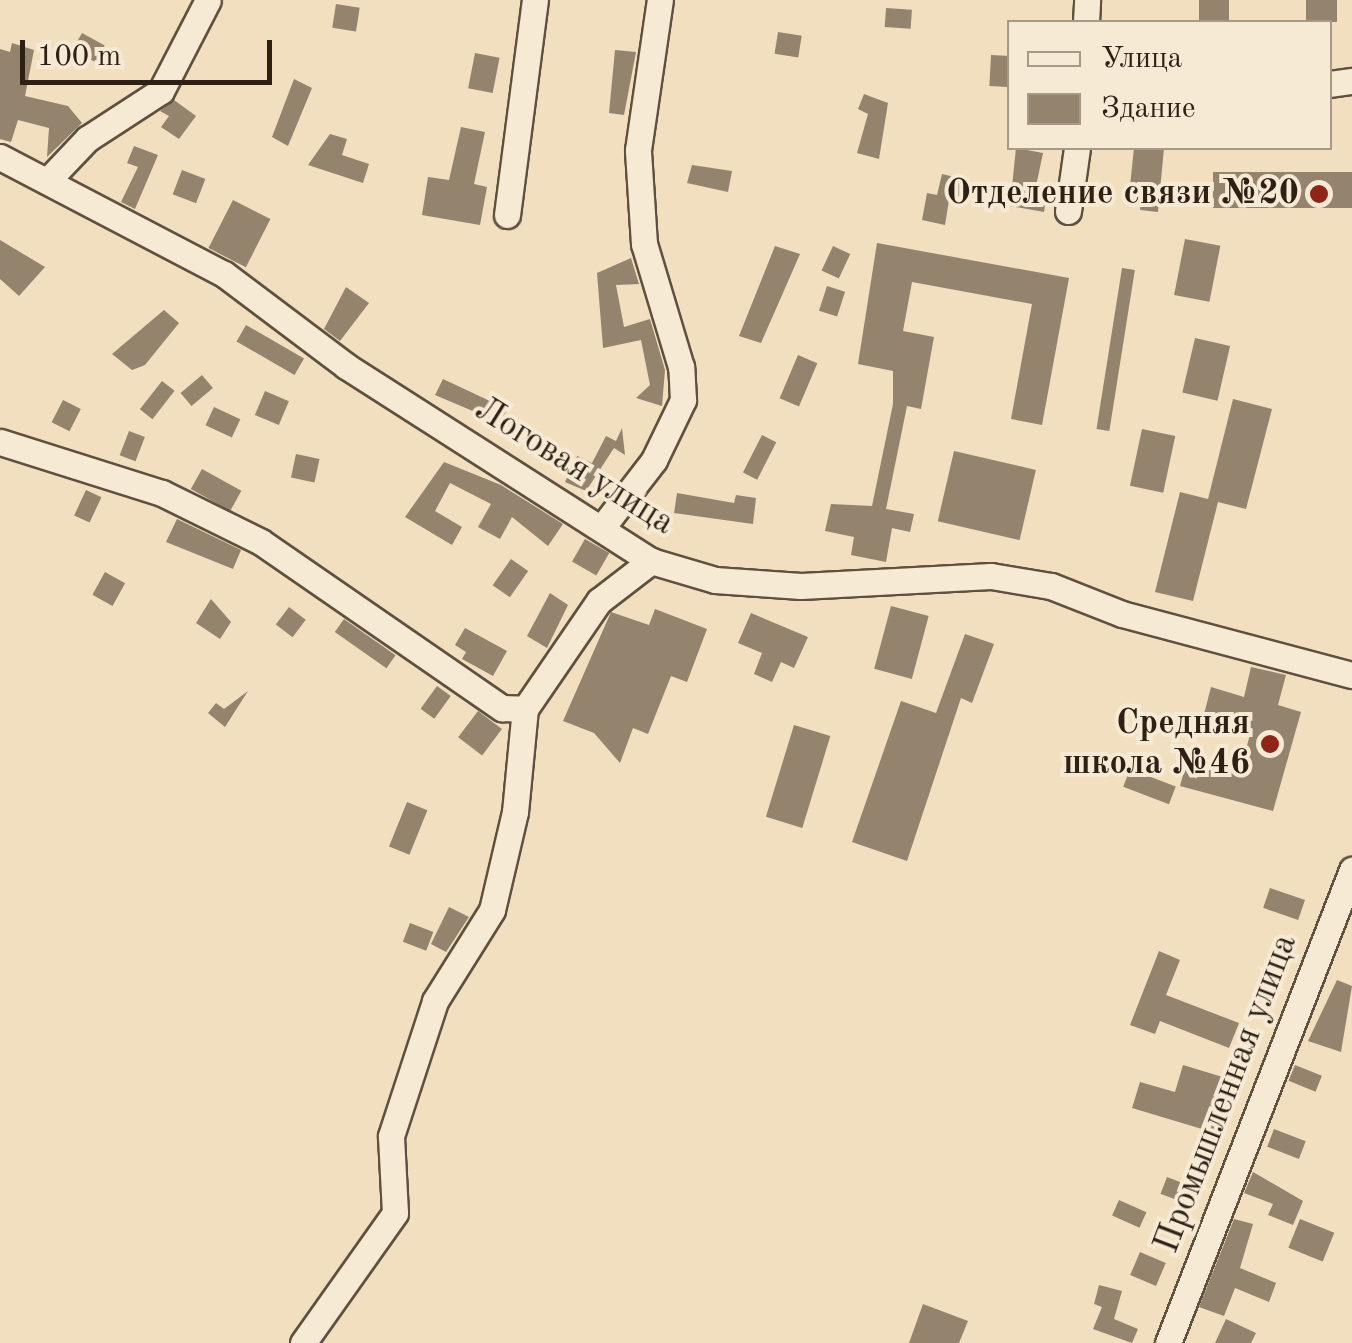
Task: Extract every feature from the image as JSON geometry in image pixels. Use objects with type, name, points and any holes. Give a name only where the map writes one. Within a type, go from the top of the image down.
[{"type":"street","points":[[50,178],[86,139],[161,91],[208,0]]},
{"type":"street","points":[[506,214],[536,0]]},
{"type":"street","points":[[604,525],[654,460],[682,400],[681,367],[644,244],[639,168],[660,0]]},
{"type":"street","points":[[1068,212],[1077,150]]},
{"type":"street","name":"Логовая улица","points":[[0,156],[50,178],[224,274],[346,366],[604,525],[651,561],[715,580],[802,586],[1006,579],[1352,675]]},
{"type":"street","points":[[0,442],[162,493],[260,542],[381,618],[481,695],[525,709]]},
{"type":"street","points":[[303,1343],[395,1213],[391,1136],[435,1001],[492,910],[515,812],[525,709],[599,601],[651,561]]},
{"type":"street","name":"Промышленная улица","points":[[1168,1343],[1352,870]]},
{"type":"building","points":[[1199,0],[1229,0],[1229,20],[1199,20]]},
{"type":"building","points":[[1306,0],[1337,0],[1337,22],[1306,20]]},
{"type":"building","points":[[336,4],[360,8],[356,31],[332,28]]},
{"type":"building","points":[[886,8],[912,10],[911,29],[885,27]]},
{"type":"building","points":[[778,32],[802,36],[798,57],[775,54]]},
{"type":"building","points":[[82,33],[105,46],[96,62],[73,50]]},
{"type":"building","points":[[12,43],[34,50],[25,96],[68,106],[82,123],[47,157],[49,128],[18,120],[11,142],[0,139],[0,49],[10,52]]},
{"type":"building","points":[[615,50],[636,52],[624,115],[609,113]]},
{"type":"building","points":[[475,53],[500,58],[493,93],[468,88]]},
{"type":"building","points":[[991,55],[1007,56],[1007,87],[989,86]]},
{"type":"building","points":[[294,79],[312,88],[288,146],[272,137]]},
{"type":"building","points":[[864,94],[888,103],[879,159],[857,153],[868,114],[858,109]]},
{"type":"building","points":[[174,100],[196,116],[179,139],[161,127],[169,116],[160,111]]},
{"type":"building","points":[[461,127],[485,132],[474,184],[487,187],[480,225],[422,215],[428,177],[449,180]]},
{"type":"building","points":[[330,134],[347,139],[342,155],[369,164],[363,183],[308,165]]},
{"type":"building","points":[[134,146],[158,155],[135,209],[121,202],[138,167],[127,163]]},
{"type":"building","points":[[1016,150],[1043,153],[1035,191],[1047,193],[1044,212],[1010,206]]},
{"type":"building","points":[[1134,150],[1164,150],[1158,212],[1140,210],[1142,187],[1130,186]]},
{"type":"building","points":[[692,165],[732,171],[728,192],[687,183]]},
{"type":"building","points":[[182,170],[205,179],[196,203],[173,194]]},
{"type":"building","points":[[1213,172],[1352,172],[1352,208],[1213,208]]},
{"type":"building","points":[[942,174],[971,181],[968,198],[950,194],[945,225],[922,220],[927,193],[937,195]]},
{"type":"building","points":[[233,200],[270,219],[246,267],[208,248]]},
{"type":"building","points":[[1185,239],[1220,246],[1209,302],[1174,295]]},
{"type":"building","points":[[0,240],[45,267],[19,296],[0,279]]},
{"type":"building","points":[[877,243],[1069,278],[1042,425],[1011,419],[1032,304],[912,282],[903,331],[934,337],[921,409],[907,406],[886,509],[914,514],[910,532],[892,528],[886,562],[851,555],[854,537],[825,531],[831,504],[872,506],[893,404],[893,371],[858,364]]},
{"type":"building","points":[[775,246],[800,254],[761,343],[739,336]]},
{"type":"building","points":[[833,246],[850,254],[839,279],[822,270]]},
{"type":"building","points":[[631,258],[639,284],[616,285],[624,327],[650,319],[665,370],[662,406],[636,398],[650,385],[641,340],[603,348],[597,273]]},
{"type":"building","points":[[1122,268],[1135,270],[1109,431],[1097,429]]},
{"type":"building","points":[[827,286],[845,292],[837,317],[819,311]]},
{"type":"building","points":[[346,287],[369,303],[340,341],[324,329]]},
{"type":"building","points":[[164,310],[179,323],[145,365],[132,370],[112,354]]},
{"type":"building","points":[[246,325],[304,358],[295,375],[236,341]]},
{"type":"building","points":[[1195,338],[1230,346],[1217,401],[1182,393]]},
{"type":"building","points":[[798,355],[817,363],[799,406],[780,398]]},
{"type":"building","points":[[202,375],[213,388],[191,406],[181,393]]},
{"type":"building","points":[[443,379],[507,409],[501,423],[435,395]]},
{"type":"building","points":[[162,381],[175,391],[152,419],[140,409]]},
{"type":"building","points":[[265,391],[289,401],[279,425],[255,415]]},
{"type":"building","points":[[1233,399],[1272,409],[1246,509],[1218,502],[1193,601],[1155,592],[1180,492],[1208,499]]},
{"type":"building","points":[[63,400],[81,409],[69,431],[52,422]]},
{"type":"building","points":[[214,407],[240,419],[232,437],[206,425]]},
{"type":"building","points":[[622,428],[625,455],[614,448],[586,491],[565,482],[577,456],[592,463],[606,436],[616,441]]},
{"type":"building","points":[[1142,429],[1175,436],[1163,493],[1130,486]]},
{"type":"building","points":[[129,431],[145,437],[136,461],[120,455]]},
{"type":"building","points":[[762,435],[776,442],[757,480],[743,472]]},
{"type":"building","points":[[954,451],[1036,470],[1020,540],[938,521]]},
{"type":"building","points":[[296,454],[319,459],[314,482],[291,477]]},
{"type":"building","points":[[444,462],[501,485],[563,524],[548,546],[512,517],[500,539],[478,527],[491,504],[450,483],[435,511],[462,527],[452,545],[405,517]]},
{"type":"building","points":[[202,469],[241,491],[230,511],[191,489]]},
{"type":"building","points":[[86,490],[101,497],[90,523],[74,515]]},
{"type":"building","points":[[677,493],[734,503],[736,495],[756,498],[753,524],[674,513]]},
{"type":"building","points":[[177,519],[241,550],[233,569],[166,542]]},
{"type":"building","points":[[585,539],[609,553],[596,576],[572,562]]},
{"type":"building","points":[[511,559],[528,571],[510,597],[493,585]]},
{"type":"building","points":[[105,572],[125,583],[113,606],[92,595]]},
{"type":"building","points":[[550,593],[568,605],[547,648],[527,636]]},
{"type":"building","points":[[211,599],[231,622],[220,639],[196,623]]},
{"type":"building","points":[[891,606],[929,616],[912,679],[874,669]]},
{"type":"building","points":[[289,607],[306,620],[293,637],[276,625]]},
{"type":"building","points":[[655,609],[707,629],[687,682],[671,676],[648,734],[633,728],[620,763],[594,733],[563,721],[611,612],[649,625]]},
{"type":"building","points":[[751,613],[808,637],[794,668],[781,662],[772,682],[754,674],[762,653],[738,643]]},
{"type":"building","points":[[344,619],[396,655],[386,668],[335,632]]},
{"type":"building","points":[[465,628],[507,651],[493,676],[462,659],[466,652],[455,645]]},
{"type":"building","points":[[965,634],[994,644],[972,703],[961,698],[907,861],[852,842],[901,701],[936,713]]},
{"type":"building","name":"Средняя школа №46","points":[[1251,667],[1286,675],[1278,705],[1301,712],[1273,811],[1180,786],[1188,757],[1240,771],[1251,731],[1202,722],[1211,687],[1244,697]]},
{"type":"building","points":[[437,686],[451,696],[434,719],[421,709]]},
{"type":"building","points":[[248,691],[225,727],[208,713],[216,703],[224,709]]},
{"type":"building","points":[[478,711],[502,729],[482,755],[458,737]]},
{"type":"building","points":[[794,725],[830,736],[802,828],[766,817]]},
{"type":"building","points":[[1130,769],[1176,787],[1169,804],[1123,787]]},
{"type":"building","points":[[407,802],[427,810],[409,855],[389,847]]},
{"type":"building","points":[[1270,888],[1305,900],[1298,920],[1263,908]]},
{"type":"building","points":[[449,907],[469,917],[446,952],[431,944]]},
{"type":"building","points":[[410,923],[433,932],[426,951],[403,942]]},
{"type":"building","points":[[1159,951],[1180,960],[1166,995],[1239,1023],[1229,1048],[1160,1021],[1155,1034],[1130,1025]]},
{"type":"building","points":[[1337,980],[1352,986],[1341,1052],[1308,1041]]},
{"type":"building","points":[[1183,1065],[1239,1082],[1222,1135],[1132,1108],[1140,1082],[1175,1092]]},
{"type":"building","points":[[1295,1065],[1322,1076],[1316,1092],[1289,1081]]},
{"type":"building","points":[[1274,1129],[1306,1141],[1299,1159],[1267,1147]]},
{"type":"building","points":[[1253,1172],[1303,1201],[1293,1225],[1268,1215],[1273,1204],[1244,1193]]},
{"type":"building","points":[[1167,1177],[1199,1189],[1192,1206],[1161,1194]]},
{"type":"building","points":[[1119,1200],[1146,1212],[1139,1228],[1112,1216]]},
{"type":"building","points":[[1234,1219],[1253,1224],[1240,1268],[1276,1283],[1269,1302],[1235,1288],[1224,1316],[1199,1307]]},
{"type":"building","points":[[1300,1219],[1334,1233],[1323,1262],[1288,1248]]},
{"type":"building","points":[[1140,1252],[1166,1263],[1156,1286],[1130,1275]]},
{"type":"building","points":[[1099,1285],[1122,1291],[1114,1319],[1138,1329],[1132,1343],[1093,1329],[1102,1307],[1094,1304]]},
{"type":"building","points":[[923,1304],[968,1321],[959,1343],[909,1343]]},
{"type":"building","points":[[1226,1319],[1256,1333],[1251,1343],[1215,1343]]},
{"type":"place","name":"Отделение связи №20","points":[[1319,194]]},
{"type":"place","name":"Средняя школа №46","points":[[1270,744]]}]
